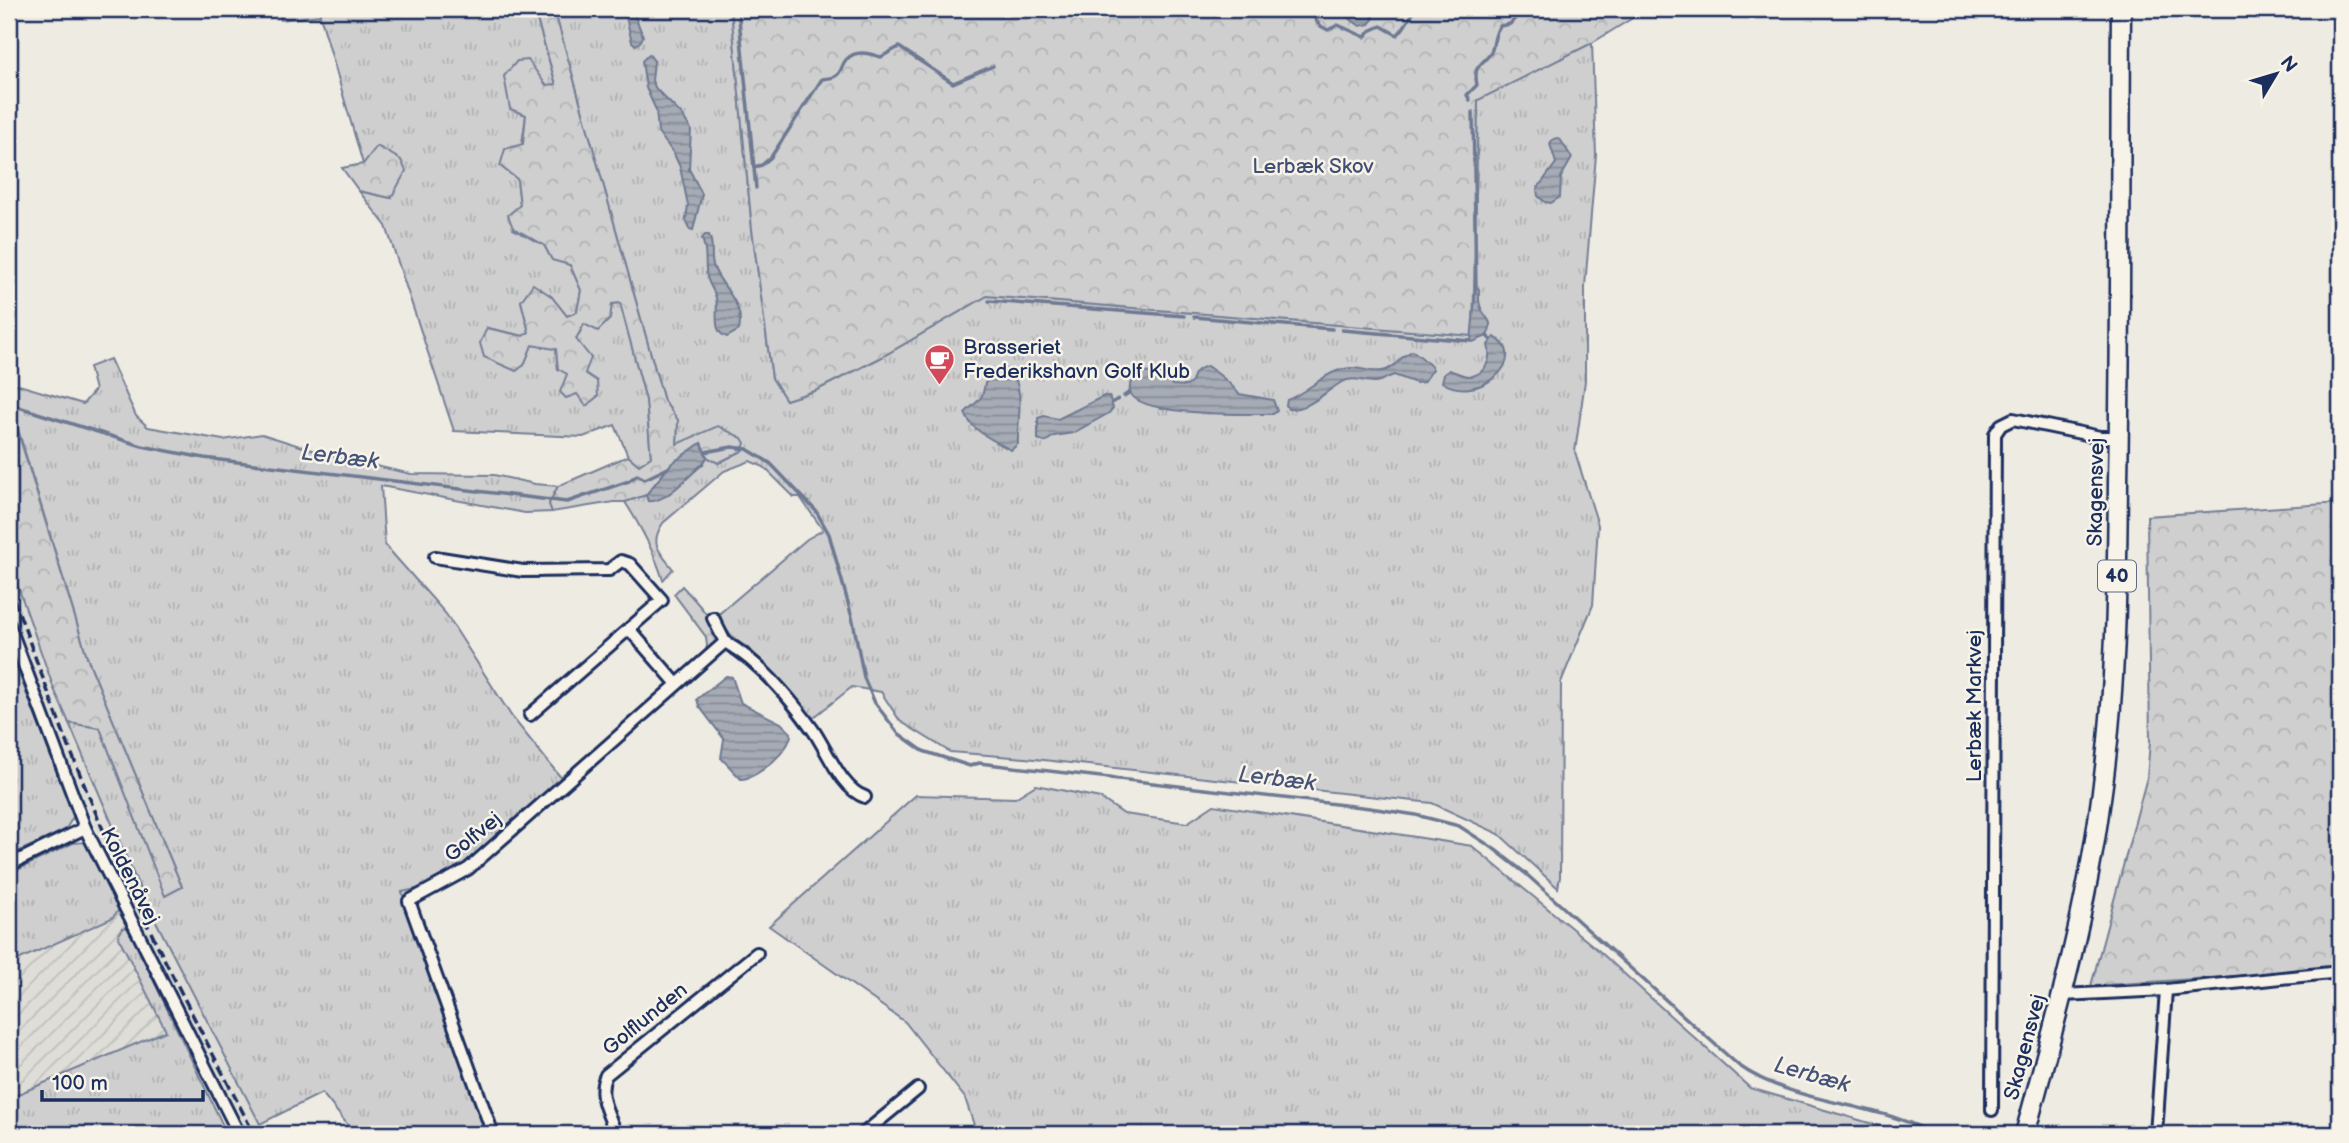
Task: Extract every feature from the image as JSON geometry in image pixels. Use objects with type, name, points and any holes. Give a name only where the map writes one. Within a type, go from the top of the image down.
[{"type":"main road","name":"Skagensvej","points":[[2025,1134],[2062,995],[2094,846],[2111,709],[2116,632],[2119,437],[2121,9]]},
{"type":"street","name":"Lerbæk Markvej","points":[[1992,1110],[1995,435],[2001,425],[2013,419],[2100,437],[2119,437]]},
{"type":"street","points":[[435,558],[523,572],[609,570],[621,561],[630,564],[662,600],[530,715]]},
{"type":"street","points":[[713,618],[726,642],[742,652],[764,673],[812,728],[840,775],[855,794],[865,797]]},
{"type":"street","name":"Koldenåvej","points":[[9,625],[85,828],[239,1134]]},
{"type":"street","points":[[629,629],[677,684]]},
{"type":"street","name":"Golfvej","points":[[493,1134],[409,901],[468,869],[726,642]]},
{"type":"street","points":[[9,865],[85,828]]},
{"type":"street","name":"Golflunden","points":[[616,1134],[601,1086],[607,1075],[757,953]]},
{"type":"street","points":[[2062,995],[2166,990],[2340,972]]},
{"type":"street","points":[[2156,1134],[2166,990]]},
{"type":"street","points":[[863,1134],[918,1089]]},
{"type":"shaded area","points":[[624,9],[632,9],[643,36],[636,45],[632,42]]},
{"type":"shaded area","points":[[1336,9],[1366,9],[1374,18],[1369,24],[1360,26]]},
{"type":"shaded area","points":[[649,54],[654,61],[652,81],[656,89],[682,115],[691,129],[689,169],[702,194],[693,230],[689,229],[686,219],[688,205],[680,167],[658,132],[656,110],[646,88],[642,61]]},
{"type":"shaded area","points":[[1557,138],[1572,158],[1561,177],[1560,197],[1551,203],[1538,196],[1537,189],[1556,163],[1550,144]]},
{"type":"shaded area","points":[[709,235],[711,239],[714,268],[739,312],[739,330],[727,337],[717,326],[716,298],[706,272],[702,239]]},
{"type":"shaded area","points":[[1476,287],[1479,289],[1480,306],[1490,326],[1487,336],[1473,342],[1471,341]]},
{"type":"shaded area","points":[[1494,337],[1504,346],[1507,356],[1504,367],[1496,376],[1484,384],[1470,388],[1456,388],[1442,382],[1444,374],[1449,370],[1468,376],[1481,372],[1487,365],[1488,345]]},
{"type":"shaded area","points":[[1413,351],[1433,369],[1424,382],[1416,383],[1394,375],[1377,382],[1350,379],[1303,407],[1288,409],[1286,405],[1287,400],[1333,373],[1350,368],[1387,370]]},
{"type":"shaded area","points":[[1207,366],[1224,378],[1239,394],[1273,400],[1277,411],[1273,414],[1242,414],[1173,410],[1137,400],[1130,392],[1132,382],[1143,373],[1167,375],[1172,385],[1187,386],[1196,372]]},
{"type":"shaded area","points":[[1005,369],[1010,369],[1015,378],[1020,405],[1018,444],[1011,450],[978,430],[965,413],[981,398],[985,383]]},
{"type":"shaded area","points":[[1109,396],[1113,408],[1109,413],[1073,433],[1054,436],[1045,442],[1038,439],[1038,418],[1044,416],[1058,419]]},
{"type":"shaded area","points":[[701,443],[707,457],[703,463],[662,498],[648,501],[646,495],[671,464]]},
{"type":"shaded area","points":[[9,561],[54,689],[142,894],[265,1134],[244,1134],[129,902],[85,804],[9,610]]},
{"type":"shaded area","points":[[726,676],[732,677],[741,703],[781,723],[791,733],[790,740],[780,755],[748,778],[741,779],[721,758],[724,739],[699,706],[697,699]]},
{"type":"shaded area","points":[[119,910],[128,927],[123,928],[118,936],[166,1031],[9,1098],[9,964],[112,918]]},
{"type":"green space","points":[[279,9],[320,9],[320,15],[281,20]]},
{"type":"green space","points":[[320,9],[534,9],[556,85],[546,85],[526,115],[517,179],[520,205],[513,229],[544,245],[552,260],[570,265],[581,290],[577,312],[567,316],[551,296],[521,301],[529,332],[524,336],[488,328],[524,365],[532,345],[556,349],[558,369],[585,373],[576,340],[584,324],[612,304],[620,302],[646,400],[651,457],[639,465],[628,456],[615,425],[583,437],[454,431],[386,226],[359,191],[391,198],[363,164]]},
{"type":"green space","points":[[534,9],[554,9],[664,401],[678,420],[677,444],[718,426],[742,438],[745,443],[742,451],[718,463],[707,457],[701,443],[671,464],[646,495],[625,502],[552,512],[549,504],[558,486],[628,456],[639,465],[651,457],[646,400],[620,303],[612,304],[610,319],[598,331],[584,324],[576,339],[591,358],[585,373],[597,381],[598,396],[586,406],[577,394],[566,398],[560,392],[567,374],[558,369],[556,349],[532,345],[524,365],[516,371],[484,357],[480,343],[487,328],[523,336],[529,332],[521,301],[533,284],[551,296],[567,316],[577,312],[581,290],[570,265],[552,260],[544,245],[513,228],[508,215],[520,205],[517,179],[500,166],[505,149],[523,144],[526,115],[510,109],[504,76],[517,61],[528,60],[546,85],[556,84]]},
{"type":"green space","points":[[554,9],[731,9],[752,229],[772,378],[786,400],[817,390],[880,358],[987,296],[1473,336],[1478,100],[1592,43],[1596,155],[1585,286],[1585,381],[1575,452],[1598,525],[1593,605],[1561,682],[1558,888],[1499,834],[1432,803],[950,752],[900,721],[881,692],[852,687],[813,718],[749,648],[730,634],[720,613],[807,539],[823,530],[800,497],[794,497],[764,467],[750,461],[724,471],[663,523],[659,530],[657,547],[673,569],[663,580],[647,540],[625,502],[646,495],[648,501],[666,496],[703,464],[707,457],[719,463],[742,451],[677,445],[678,420],[664,401]]},
{"type":"green space","name":"Lerbæk Skov","points":[[731,9],[1644,11],[1592,43],[1478,100],[1473,336],[987,296],[880,358],[817,390],[786,400],[772,378],[752,229]]},
{"type":"green space","points":[[377,146],[401,160],[406,171],[391,198],[359,191],[342,168],[363,164]]},
{"type":"green space","points":[[110,359],[136,416],[148,427],[223,440],[262,434],[328,455],[411,474],[494,475],[558,486],[549,504],[552,512],[525,513],[381,486],[385,545],[446,614],[512,717],[562,779],[453,874],[421,888],[402,892],[485,1127],[471,1134],[355,1134],[322,1093],[260,1124],[142,894],[69,723],[100,728],[165,895],[182,887],[88,660],[14,416],[9,414],[9,382],[83,404],[95,390],[89,367]]},
{"type":"green space","points":[[9,414],[13,416],[88,660],[182,887],[165,896],[100,728],[69,723],[54,689],[9,561]]},
{"type":"green space","points":[[2340,503],[2340,969],[2091,986],[2147,777],[2150,742],[2147,516]]},
{"type":"green space","points":[[682,586],[716,630],[716,644],[704,656],[706,637],[674,594]]},
{"type":"green space","points":[[9,648],[74,816],[65,830],[9,856]]},
{"type":"green space","points":[[1036,785],[1100,798],[1124,814],[1187,823],[1214,805],[1472,846],[1598,950],[1750,1088],[1907,1134],[977,1134],[965,1098],[905,1022],[769,926],[916,795],[1015,798]]},
{"type":"green space","points":[[86,842],[119,910],[112,918],[9,964],[9,874],[73,843]]},
{"type":"green space","points":[[128,927],[227,1134],[9,1134],[9,1098],[166,1031],[118,936],[123,928]]},
{"type":"waterway","points":[[738,9],[756,188]]},
{"type":"waterway","points":[[1309,9],[1319,25],[1328,30],[1338,25],[1365,37],[1370,31],[1381,26],[1397,35],[1417,9]]},
{"type":"waterway","points":[[1508,9],[1518,15],[1530,9]]},
{"type":"waterway","points":[[1470,100],[1467,95],[1477,85],[1477,70],[1490,54],[1498,29],[1510,24],[1518,15]]},
{"type":"waterway","points":[[754,167],[762,165],[771,157],[822,79],[836,76],[846,60],[855,54],[881,57],[899,47],[953,83],[993,66]]},
{"type":"waterway","points":[[1473,112],[1476,287]]},
{"type":"waterway","points":[[989,301],[1184,316]]},
{"type":"waterway","points":[[1194,317],[1332,329]]},
{"type":"waterway","points":[[1342,330],[1471,341]]},
{"type":"waterway","points":[[1487,336],[1491,340]]},
{"type":"waterway","points":[[1124,396],[1130,392]]},
{"type":"waterway","points":[[1113,402],[1118,399]]},
{"type":"waterway","name":"Lerbæk","points":[[9,404],[142,446],[204,458],[567,502],[629,481],[637,475],[645,479],[668,468]]},
{"type":"waterway","name":"Lerbæk","points":[[705,452],[732,447],[747,449],[770,463],[816,511],[829,534],[853,621],[864,678],[875,703],[898,733],[923,751],[970,766],[979,763],[1370,808],[1416,815],[1459,826],[1525,873],[1738,1065],[1755,1076],[1793,1091],[1874,1111],[1919,1126],[1933,1134]]},
{"type":"railway","points":[[9,585],[70,750],[111,848],[254,1134]]},
{"type":"place","name":"Brasseriet Frederikshavn Golf Klub","points":[[940,386]]}]
